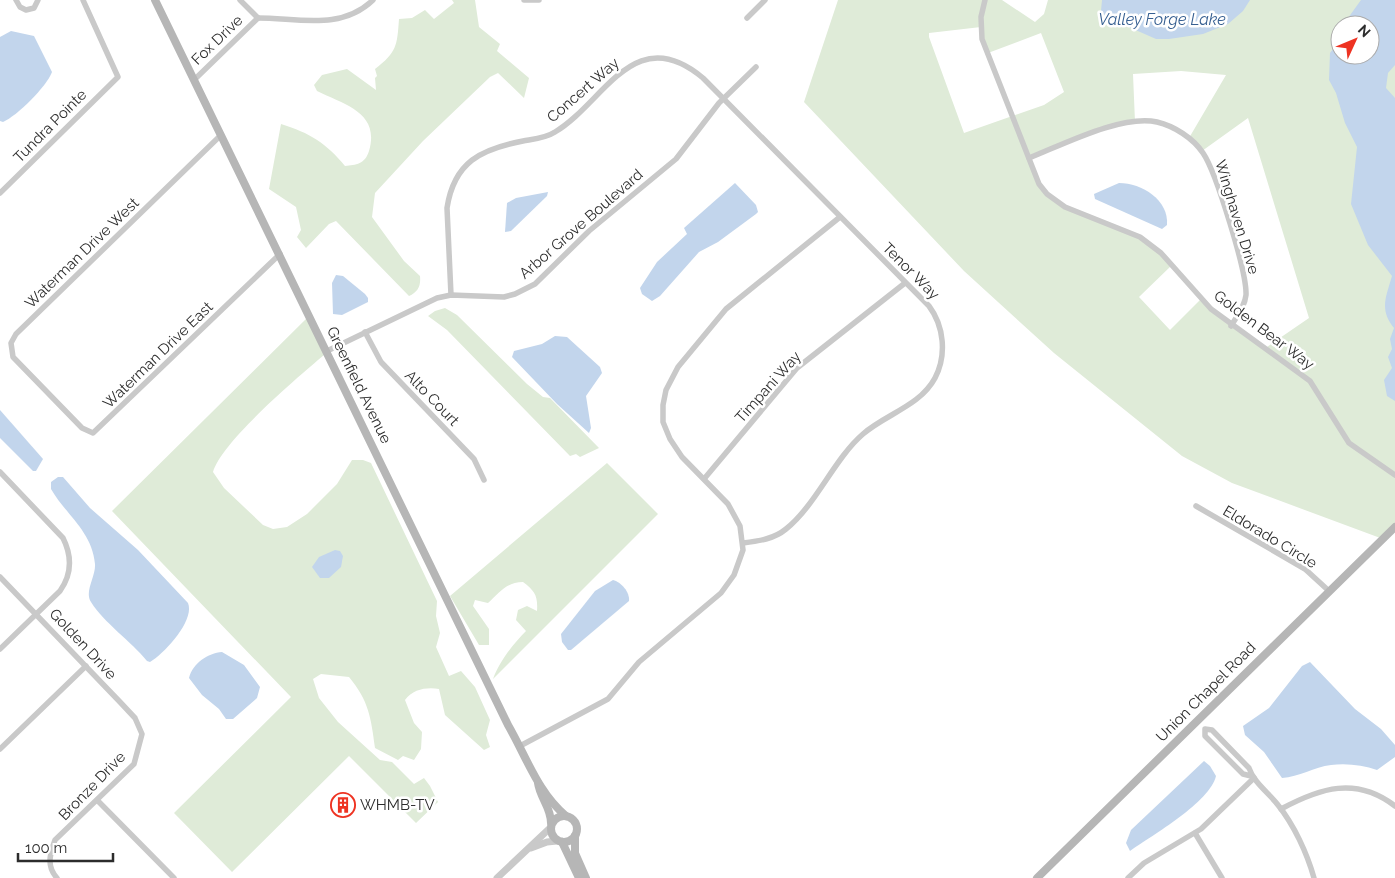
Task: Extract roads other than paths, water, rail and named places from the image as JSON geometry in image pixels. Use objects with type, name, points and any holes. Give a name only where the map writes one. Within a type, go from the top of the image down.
[{"type":"main road","name":"Greenfield Avenue","points":[[154,0],[538,782],[554,806],[566,816]]},
{"type":"main road","name":"Union Chapel Road","points":[[1038,878],[1395,527]]},
{"type":"main road","name":"Greenfield Avenue","points":[[538,782],[539,792],[549,809],[551,825]]},
{"type":"main road","points":[[580,878],[560,842],[552,836],[551,825],[558,817],[566,816],[576,823],[575,853],[586,878]]},
{"type":"main road","points":[[560,842],[568,842],[575,836]]},
{"type":"street","points":[[16,0],[20,7],[26,10],[34,8],[38,0]]},
{"type":"street","name":"Tundra Pointe","points":[[0,193],[118,77],[83,0]]},
{"type":"street","points":[[240,0],[258,18],[326,21],[340,20],[357,13],[373,0]]},
{"type":"street","points":[[524,0],[537,1]]},
{"type":"street","points":[[747,18],[765,0]]},
{"type":"street","name":"Golden Bear Way","points":[[985,0],[981,17],[982,39],[1039,184],[1046,194],[1065,207],[1140,237],[1161,253],[1211,309],[1231,326],[1310,380],[1349,443],[1395,475]]},
{"type":"street","name":"Fox Drive","points":[[194,80],[258,18]]},
{"type":"street","name":"Concert Way","points":[[451,295],[447,208],[449,196],[458,175],[473,158],[492,148],[554,133],[617,75],[642,61],[661,59],[684,65],[703,78],[723,98]]},
{"type":"street","name":"Arbor Grove Boulevard","points":[[327,351],[429,300],[451,295],[504,297],[535,284],[589,231],[676,159],[723,98],[756,67]]},
{"type":"street","name":"Tenor Way","points":[[723,98],[929,306],[938,320],[942,355],[936,377],[918,398],[859,438],[785,530],[762,540],[743,543]]},
{"type":"street","name":"Winghaven Drive","points":[[1029,158],[1112,125],[1128,122],[1155,121],[1171,126],[1189,138],[1202,151],[1212,168],[1244,276],[1246,296],[1241,310],[1231,326]]},
{"type":"street","name":"Waterman Drive West","points":[[50,396],[13,357],[11,348],[13,339],[221,135]]},
{"type":"street","points":[[520,746],[608,699],[639,662],[726,588],[738,569],[743,543],[740,526],[733,511],[675,448],[666,431],[663,422],[663,406],[668,382],[685,357],[730,304],[840,217]]},
{"type":"street","name":"Waterman Drive East","points":[[50,396],[82,428],[89,432],[97,431],[280,254]]},
{"type":"street","name":"Timpani Way","points":[[704,479],[797,368],[905,282]]},
{"type":"street","name":"Alto Court","points":[[365,332],[377,357],[386,369],[474,460],[484,480]]},
{"type":"street","points":[[0,472],[63,538],[69,551],[67,581],[60,591],[0,649]]},
{"type":"street","name":"Eldorado Circle","points":[[1196,506],[1305,569],[1329,591]]},
{"type":"street","name":"Golden Drive","points":[[0,577],[37,613],[135,718],[142,734]]},
{"type":"street","points":[[0,749],[86,666]]},
{"type":"street","points":[[1197,721],[1205,729],[1212,730],[1249,768],[1252,777],[1281,809],[1303,848],[1314,878]]},
{"type":"street","name":"Bronze Drive","points":[[57,878],[51,872],[49,856],[56,840],[134,764],[142,734]]},
{"type":"street","points":[[1128,878],[1144,863],[1195,833],[1252,777]]},
{"type":"street","points":[[1281,809],[1319,791],[1345,787],[1370,792],[1395,806]]},
{"type":"street","points":[[98,801],[174,878]]},
{"type":"street","points":[[497,878],[530,848],[551,825]]},
{"type":"street","points":[[1195,833],[1222,878]]},
{"type":"street","points":[[530,848],[546,842],[560,842]]},
{"type":"water","name":"Valley Forge Lake","points":[[1102,0],[1250,0],[1243,11],[1228,24],[1203,34],[1156,39],[1106,17],[1101,11]]},
{"type":"water","points":[[1361,0],[1395,0],[1395,65],[1388,73],[1386,88],[1395,98],[1395,401],[1387,396],[1384,380],[1392,368],[1388,357],[1392,349],[1390,339],[1394,328],[1389,321],[1385,303],[1392,276],[1368,245],[1351,204],[1357,147],[1345,123],[1336,93],[1329,80],[1330,53],[1330,65],[1380,65],[1380,15],[1350,15]]},
{"type":"water","points":[[11,31],[34,36],[52,72],[31,100],[16,114],[3,122],[0,121],[0,37]]},
{"type":"water","points":[[735,183],[756,205],[758,212],[718,242],[699,252],[660,296],[652,301],[642,294],[640,288],[657,262],[687,234],[684,228]]},
{"type":"water","points":[[1119,183],[1136,186],[1145,190],[1159,201],[1164,208],[1167,225],[1162,229],[1095,199],[1094,194]]},
{"type":"water","points":[[548,192],[547,196],[511,231],[505,232],[507,203],[516,198]]},
{"type":"water","points":[[336,275],[343,276],[365,294],[368,302],[342,315],[333,314],[332,283]]},
{"type":"water","points":[[555,336],[567,337],[600,367],[602,373],[586,396],[591,428],[589,433],[557,404],[512,357],[514,351],[542,344]]},
{"type":"water","points":[[0,410],[43,459],[36,471],[33,471],[0,438]]},
{"type":"water","points":[[58,477],[63,477],[90,508],[138,550],[188,603],[189,610],[183,627],[170,644],[150,662],[110,625],[96,610],[89,598],[89,589],[95,569],[93,552],[84,533],[51,489],[51,482]]},
{"type":"water","points":[[335,550],[340,551],[343,556],[341,567],[329,578],[320,578],[312,567],[319,557]]},
{"type":"water","points":[[613,580],[624,588],[628,594],[629,601],[571,650],[568,650],[562,642],[561,634],[595,591]]},
{"type":"water","points":[[222,652],[244,665],[260,687],[257,698],[233,719],[226,719],[219,709],[202,695],[189,678],[198,663],[212,654]]},
{"type":"water","points":[[1310,662],[1355,709],[1381,729],[1395,745],[1395,757],[1377,770],[1354,765],[1337,764],[1282,778],[1264,752],[1245,735],[1243,726],[1269,708],[1302,666]]},
{"type":"water","points":[[1204,761],[1210,766],[1216,776],[1212,786],[1192,807],[1130,851],[1126,843],[1131,830]]},
{"type":"place","name":"WHMB-TV","points":[[343,805]]}]
